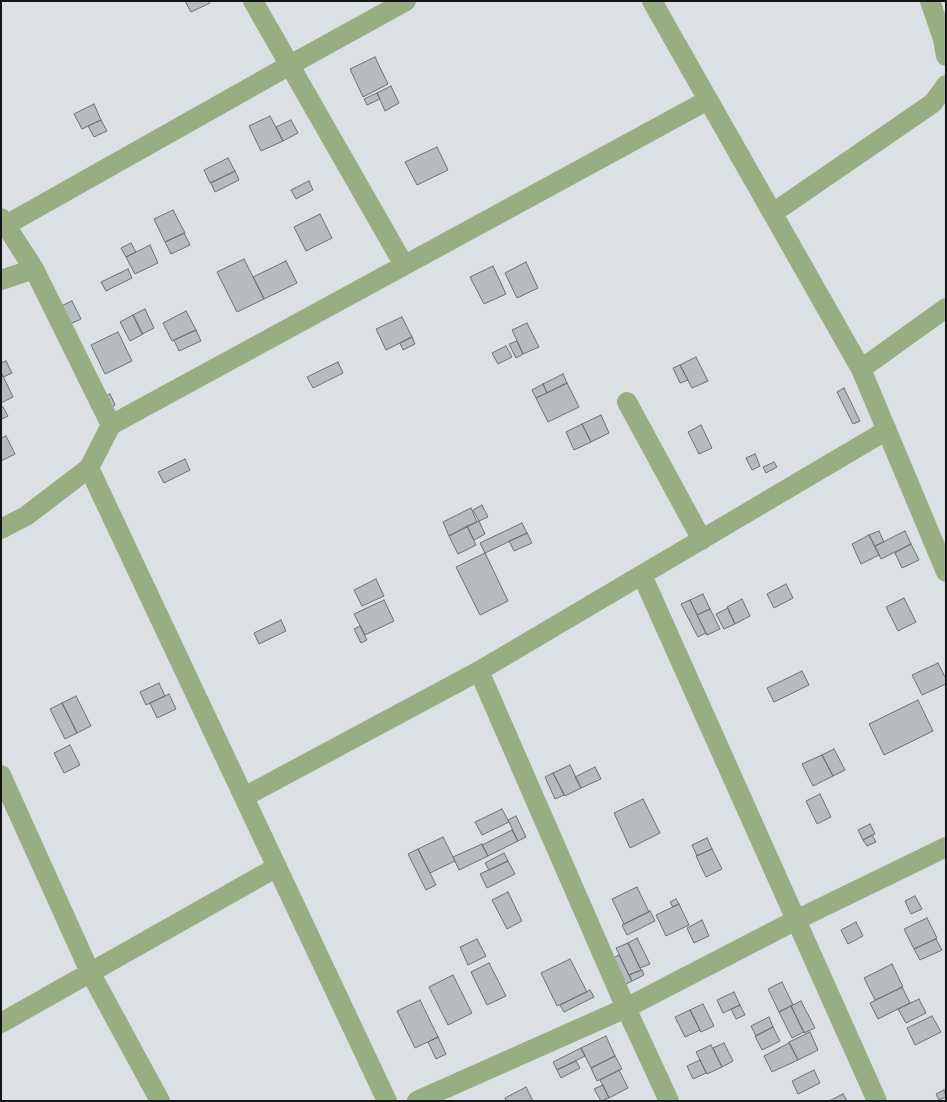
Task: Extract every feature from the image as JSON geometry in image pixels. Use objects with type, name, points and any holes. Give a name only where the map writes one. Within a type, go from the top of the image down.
[{"type":"street","points":[[254,1],[404,266]]},
{"type":"street","points":[[111,426],[34,269],[4,221],[406,1]]},
{"type":"street","points":[[930,1],[943,39],[946,56]]},
{"type":"street","points":[[658,4],[708,100],[861,369],[945,566]]},
{"type":"street","points":[[773,213],[933,103],[946,85]]},
{"type":"street","points":[[1,530],[26,516],[89,468],[111,426],[708,100]]},
{"type":"street","points":[[1,280],[34,269]]},
{"type":"street","points":[[861,369],[946,308]]},
{"type":"street","points":[[627,402],[702,540]]},
{"type":"street","points":[[244,797],[479,671],[887,430]]},
{"type":"street","points":[[89,468],[387,1101]]},
{"type":"street","points":[[642,575],[877,1101]]},
{"type":"street","points":[[479,671],[626,1008],[669,1101]]},
{"type":"street","points":[[1,775],[90,972],[160,1101]]},
{"type":"street","points":[[417,1101],[626,1008],[796,920],[946,847]]},
{"type":"street","points":[[1,1022],[277,867]]},
{"type":"building","points":[[185,1],[209,1],[210,3],[191,12]]},
{"type":"building","points":[[375,57],[388,84],[363,97],[350,69]]},
{"type":"building","points":[[391,86],[399,103],[385,111],[377,93]]},
{"type":"building","points":[[377,93],[380,99],[367,105],[364,99]]},
{"type":"building","points":[[94,104],[101,120],[82,129],[74,114]]},
{"type":"building","points":[[270,116],[283,141],[261,151],[249,126]]},
{"type":"building","points":[[101,120],[107,131],[94,137],[88,126]]},
{"type":"building","points":[[291,120],[298,133],[283,141],[276,127]]},
{"type":"building","points":[[437,147],[448,170],[417,185],[405,162]]},
{"type":"building","points":[[228,158],[235,171],[210,183],[204,170]]},
{"type":"building","points":[[235,171],[239,180],[215,192],[211,183]]},
{"type":"building","points":[[309,181],[313,190],[296,199],[291,190]]},
{"type":"building","points":[[173,210],[185,233],[165,242],[154,219]]},
{"type":"building","points":[[320,214],[332,238],[306,251],[294,227]]},
{"type":"building","points":[[184,233],[190,245],[171,254],[165,242]]},
{"type":"building","points":[[131,243],[136,252],[126,257],[121,248]]},
{"type":"building","points":[[150,245],[158,263],[135,274],[126,257]]},
{"type":"building","points":[[244,259],[264,299],[237,312],[217,272]]},
{"type":"building","points":[[286,261],[297,283],[264,299],[253,277]]},
{"type":"building","points":[[526,262],[538,288],[517,298],[505,273]]},
{"type":"building","points":[[493,266],[506,294],[484,304],[470,277]]},
{"type":"building","points":[[128,269],[132,278],[106,291],[101,282]]},
{"type":"building","points":[[72,301],[81,319],[66,326],[57,308]]},
{"type":"building","points":[[145,309],[154,328],[142,334],[133,315]]},
{"type":"building","points":[[186,311],[196,330],[172,341],[163,323]]},
{"type":"building","points":[[133,315],[143,334],[130,341],[120,322]]},
{"type":"building","points":[[402,317],[412,337],[386,350],[376,329]]},
{"type":"building","points":[[527,323],[539,347],[523,354],[512,330]]},
{"type":"building","points":[[196,330],[201,341],[179,351],[174,340]]},
{"type":"building","points":[[118,332],[132,361],[105,374],[91,345]]},
{"type":"building","points":[[412,337],[415,344],[403,350],[400,343]]},
{"type":"building","points":[[517,341],[523,354],[516,358],[509,344]]},
{"type":"building","points":[[506,346],[512,357],[498,364],[492,353]]},
{"type":"building","points":[[696,357],[708,381],[692,388],[680,365]]},
{"type":"building","points":[[6,361],[12,373],[3,377],[1,372],[1,363]]},
{"type":"building","points":[[338,362],[343,373],[313,388],[307,377]]},
{"type":"building","points":[[680,365],[688,380],[680,383],[673,368]]},
{"type":"building","points":[[1,372],[13,397],[1,403]]},
{"type":"building","points":[[563,374],[567,383],[547,393],[543,384]]},
{"type":"building","points":[[567,383],[579,407],[548,422],[536,398]]},
{"type":"building","points":[[543,384],[547,393],[536,398],[532,390]]},
{"type":"building","points":[[844,388],[860,421],[853,424],[837,392]]},
{"type":"building","points":[[110,394],[115,405],[107,410],[101,398]]},
{"type":"building","points":[[3,407],[8,416],[2,419],[1,408]]},
{"type":"building","points":[[601,415],[609,433],[591,442],[582,424]]},
{"type":"building","points":[[582,424],[591,442],[574,450],[566,432]]},
{"type":"building","points":[[701,425],[712,448],[699,454],[688,432]]},
{"type":"building","points":[[6,436],[15,454],[1,461],[1,438]]},
{"type":"building","points":[[755,454],[760,466],[752,470],[746,458]]},
{"type":"building","points":[[185,459],[190,470],[164,483],[158,472]]},
{"type":"building","points":[[774,462],[777,467],[766,473],[763,467]]},
{"type":"building","points":[[482,505],[488,517],[479,521],[473,510]]},
{"type":"building","points":[[471,508],[477,522],[449,536],[443,522]]},
{"type":"building","points":[[479,521],[485,534],[474,540],[467,526]]},
{"type":"building","points":[[522,523],[527,533],[485,553],[480,543]]},
{"type":"building","points":[[467,526],[476,545],[458,554],[449,536]]},
{"type":"building","points":[[879,531],[884,542],[875,546],[869,535]]},
{"type":"building","points":[[905,531],[911,544],[881,559],[875,546]]},
{"type":"building","points":[[527,533],[532,543],[514,551],[509,541]]},
{"type":"building","points":[[869,535],[879,555],[861,564],[852,544]]},
{"type":"building","points":[[911,544],[919,560],[902,568],[895,553]]},
{"type":"building","points":[[485,553],[508,601],[480,615],[456,567]]},
{"type":"building","points":[[376,579],[384,596],[362,606],[354,590]]},
{"type":"building","points":[[786,584],[793,598],[774,608],[767,594]]},
{"type":"building","points":[[703,594],[710,609],[697,615],[690,600]]},
{"type":"building","points":[[904,598],[916,622],[898,631],[886,607]]},
{"type":"building","points":[[742,599],[750,616],[735,624],[727,607]]},
{"type":"building","points":[[384,600],[394,621],[365,635],[354,614]]},
{"type":"building","points":[[690,600],[706,633],[698,637],[681,604]]},
{"type":"building","points":[[728,608],[735,624],[724,629],[716,614]]},
{"type":"building","points":[[710,609],[720,629],[707,635],[697,615]]},
{"type":"building","points":[[281,620],[286,631],[259,644],[254,633]]},
{"type":"building","points":[[360,626],[367,640],[361,643],[354,629]]},
{"type":"building","points":[[938,663],[946,679],[946,684],[922,695],[912,675]]},
{"type":"building","points":[[802,671],[809,685],[774,702],[767,688]]},
{"type":"building","points":[[159,683],[165,696],[146,705],[140,692]]},
{"type":"building","points":[[169,694],[176,709],[157,718],[150,703]]},
{"type":"building","points":[[76,696],[91,726],[77,733],[62,703]]},
{"type":"building","points":[[918,700],[933,731],[884,755],[869,724]]},
{"type":"building","points":[[62,703],[77,733],[65,739],[50,709]]},
{"type":"building","points":[[70,745],[80,765],[64,773],[54,753]]},
{"type":"building","points":[[834,749],[845,770],[833,776],[822,755]]},
{"type":"building","points":[[822,755],[833,776],[813,786],[802,764]]},
{"type":"building","points":[[570,765],[581,788],[565,796],[553,773]]},
{"type":"building","points":[[595,767],[601,779],[581,788],[575,777]]},
{"type":"building","points":[[553,773],[564,795],[555,799],[545,777]]},
{"type":"building","points":[[820,794],[831,817],[817,824],[806,801]]},
{"type":"building","points":[[643,799],[660,833],[630,848],[614,813]]},
{"type":"building","points":[[502,809],[509,822],[482,835],[475,822]]},
{"type":"building","points":[[516,816],[526,837],[518,841],[508,820]]},
{"type":"building","points":[[870,824],[875,834],[863,840],[858,830]]},
{"type":"building","points":[[512,830],[518,841],[488,856],[482,845]]},
{"type":"building","points":[[872,835],[876,842],[867,846],[863,840]]},
{"type":"building","points":[[443,837],[455,861],[430,873],[418,849]]},
{"type":"building","points":[[707,838],[712,849],[697,856],[692,845]]},
{"type":"building","points":[[482,844],[488,856],[459,870],[453,857]]},
{"type":"building","points":[[418,849],[436,885],[426,890],[408,854]]},
{"type":"building","points":[[712,849],[722,869],[706,877],[696,856]]},
{"type":"building","points":[[504,853],[508,861],[489,870],[485,863]]},
{"type":"building","points":[[508,861],[515,874],[487,888],[480,874]]},
{"type":"building","points":[[637,887],[649,912],[624,924],[612,899]]},
{"type":"building","points":[[508,892],[522,921],[507,929],[492,900]]},
{"type":"building","points":[[915,896],[922,909],[911,914],[905,901]]},
{"type":"building","points":[[676,899],[679,904],[673,907],[670,902]]},
{"type":"building","points":[[679,904],[689,925],[666,936],[656,915]]},
{"type":"building","points":[[650,911],[655,921],[627,935],[622,925]]},
{"type":"building","points":[[927,918],[937,938],[914,949],[904,929]]},
{"type":"building","points":[[702,920],[709,936],[694,943],[687,928]]},
{"type":"building","points":[[856,922],[863,936],[848,944],[841,930]]},
{"type":"building","points":[[637,938],[650,964],[640,968],[628,943]]},
{"type":"building","points":[[477,939],[486,956],[468,965],[460,947]]},
{"type":"building","points":[[936,939],[942,950],[920,960],[914,949]]},
{"type":"building","points":[[628,943],[641,970],[629,975],[616,948]]},
{"type":"building","points":[[619,955],[632,981],[624,985],[611,959]]},
{"type":"building","points":[[570,959],[587,992],[557,1006],[541,973]]},
{"type":"building","points":[[489,963],[506,996],[487,1005],[471,972]]},
{"type":"building","points":[[892,964],[903,987],[875,1000],[864,978]]},
{"type":"building","points":[[642,970],[644,975],[632,981],[629,975]]},
{"type":"building","points":[[453,975],[472,1013],[448,1025],[429,987]]},
{"type":"building","points":[[782,982],[793,1005],[779,1012],[768,989]]},
{"type":"building","points":[[902,987],[910,1003],[878,1019],[870,1003]]},
{"type":"building","points":[[590,990],[594,997],[564,1012],[560,1005]]},
{"type":"building","points":[[734,992],[740,1005],[723,1013],[717,1000]]},
{"type":"building","points":[[919,999],[926,1013],[906,1023],[898,1009]]},
{"type":"building","points":[[420,1000],[438,1037],[415,1048],[397,1011]]},
{"type":"building","points":[[801,1001],[815,1028],[804,1033],[791,1006]]},
{"type":"building","points":[[703,1004],[714,1026],[701,1032],[690,1010]]},
{"type":"building","points":[[740,1005],[745,1015],[736,1019],[731,1009]]},
{"type":"building","points":[[791,1006],[804,1032],[792,1038],[779,1012]]},
{"type":"building","points":[[690,1010],[700,1030],[685,1037],[675,1017]]},
{"type":"building","points":[[932,1016],[941,1032],[915,1045],[907,1028]]},
{"type":"building","points":[[769,1017],[773,1027],[756,1036],[751,1026]]},
{"type":"building","points":[[773,1027],[780,1041],[762,1050],[755,1036]]},
{"type":"building","points":[[810,1032],[818,1050],[798,1060],[789,1042]]},
{"type":"building","points":[[606,1036],[615,1056],[591,1068],[581,1048]]},
{"type":"building","points":[[438,1037],[446,1054],[436,1059],[428,1042]]},
{"type":"building","points":[[724,1043],[733,1061],[722,1067],[713,1048]]},
{"type":"building","points":[[789,1043],[798,1060],[772,1072],[764,1056]]},
{"type":"building","points":[[711,1045],[722,1067],[707,1074],[696,1052]]},
{"type":"building","points":[[581,1048],[585,1056],[557,1070],[553,1062]]},
{"type":"building","points":[[615,1056],[622,1069],[597,1081],[591,1068]]},
{"type":"building","points":[[700,1060],[706,1073],[693,1079],[687,1066]]},
{"type":"building","points":[[576,1061],[580,1068],[561,1078],[557,1070]]},
{"type":"building","points":[[619,1070],[628,1088],[609,1098],[600,1080]]},
{"type":"building","points":[[814,1070],[820,1083],[798,1094],[792,1081]]},
{"type":"building","points":[[603,1085],[609,1098],[601,1101],[594,1089]]},
{"type":"building","points":[[526,1087],[533,1101],[506,1101],[505,1098]]},
{"type":"building","points":[[944,1090],[946,1097],[939,1100],[936,1094]]},
{"type":"building","points":[[843,1094],[847,1101],[829,1101]]}]
